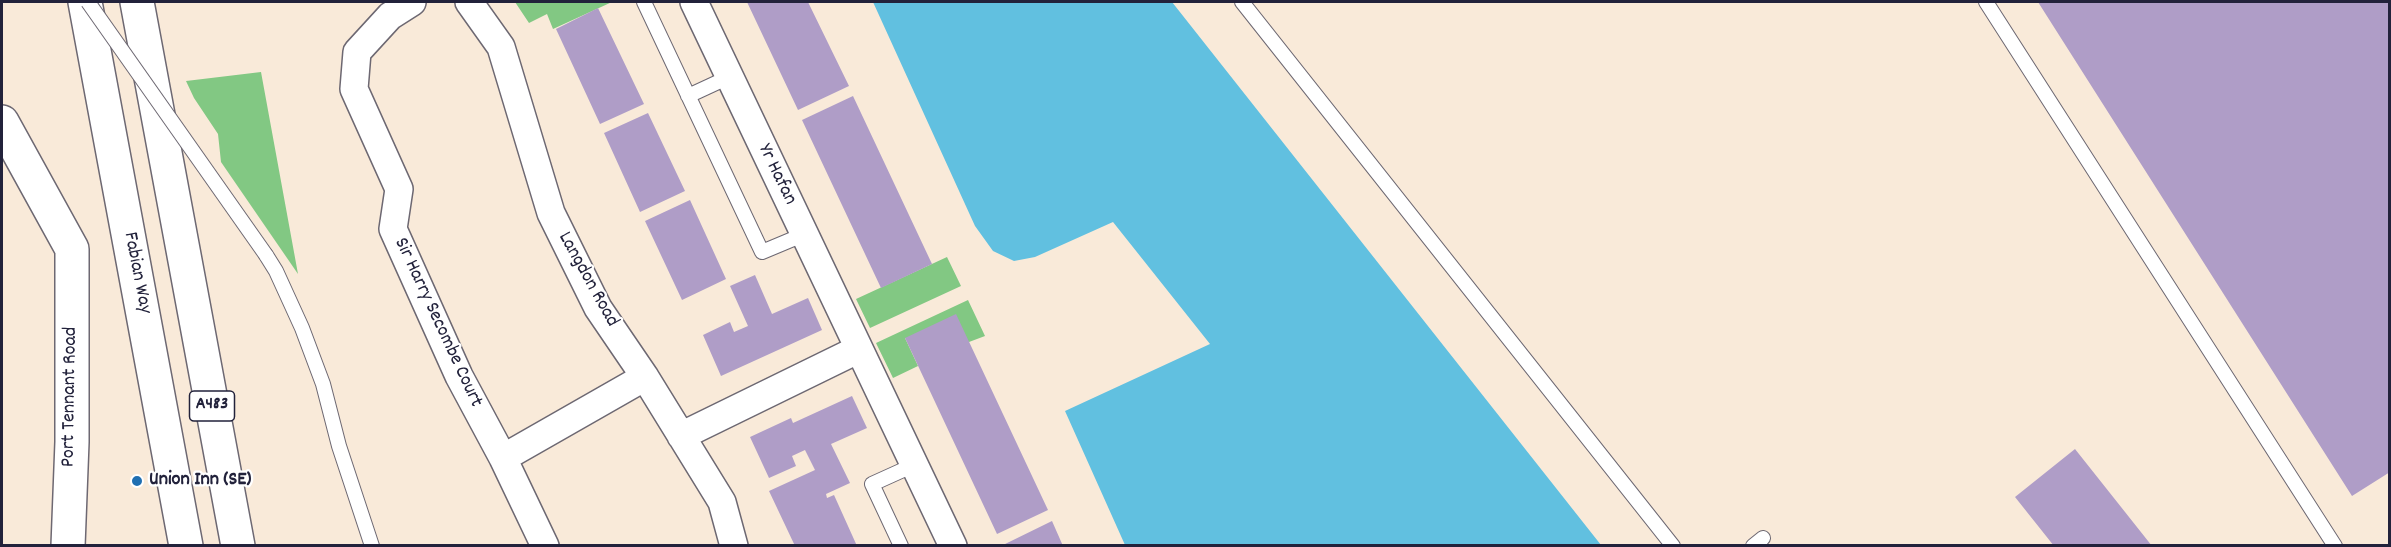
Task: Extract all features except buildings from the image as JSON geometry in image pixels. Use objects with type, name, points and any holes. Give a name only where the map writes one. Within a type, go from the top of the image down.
[{"type":"main road","name":"Fabian Way","points":[[86,2],[186,546]]},
{"type":"main road","name":"A483","points":[[136,2],[238,546]]},
{"type":"main road","name":"Port Tennant Road","points":[[2,122],[72,249],[72,442],[68,546]]},
{"type":"street","name":"Sir Harry Secombe Court","points":[[412,2],[390,16],[357,52],[354,89],[399,189],[393,229],[459,376],[503,458],[544,546]]},
{"type":"street","name":"Langdon Road","points":[[469,2],[501,47],[551,213],[598,308],[645,377],[722,502],[734,546]]},
{"type":"street","name":"Yr Hafan","points":[[694,2],[953,546]]},
{"type":"street","points":[[681,436],[859,349]]},
{"type":"street","points":[[503,458],[645,377]]},
{"type":"lane","points":[[86,2],[276,271],[302,328],[323,384],[339,446],[372,546]]},
{"type":"lane","points":[[644,2],[762,252],[805,234]]},
{"type":"lane","points":[[1242,2],[1673,546]]},
{"type":"lane","points":[[1986,2],[2335,546]]},
{"type":"lane","points":[[688,96],[729,77]]},
{"type":"lane","points":[[901,546],[872,484],[915,465]]},
{"type":"green space","points":[[515,2],[612,2],[553,29],[547,14],[529,23]]},
{"type":"green space","points":[[261,72],[298,274],[221,162],[218,134],[194,98],[186,81]]},
{"type":"green space","points":[[947,257],[961,286],[870,328],[856,299]]},
{"type":"green space","points":[[968,300],[985,336],[969,342],[905,338],[918,366],[893,378],[876,343]]},
{"type":"water","points":[[873,2],[1172,2],[1601,545],[1125,545],[1065,411],[1210,344],[1113,222],[1035,257],[1014,261],[993,251],[975,226]]},
{"type":"place","name":"Union Inn (SE)","points":[[137,481]]}]
